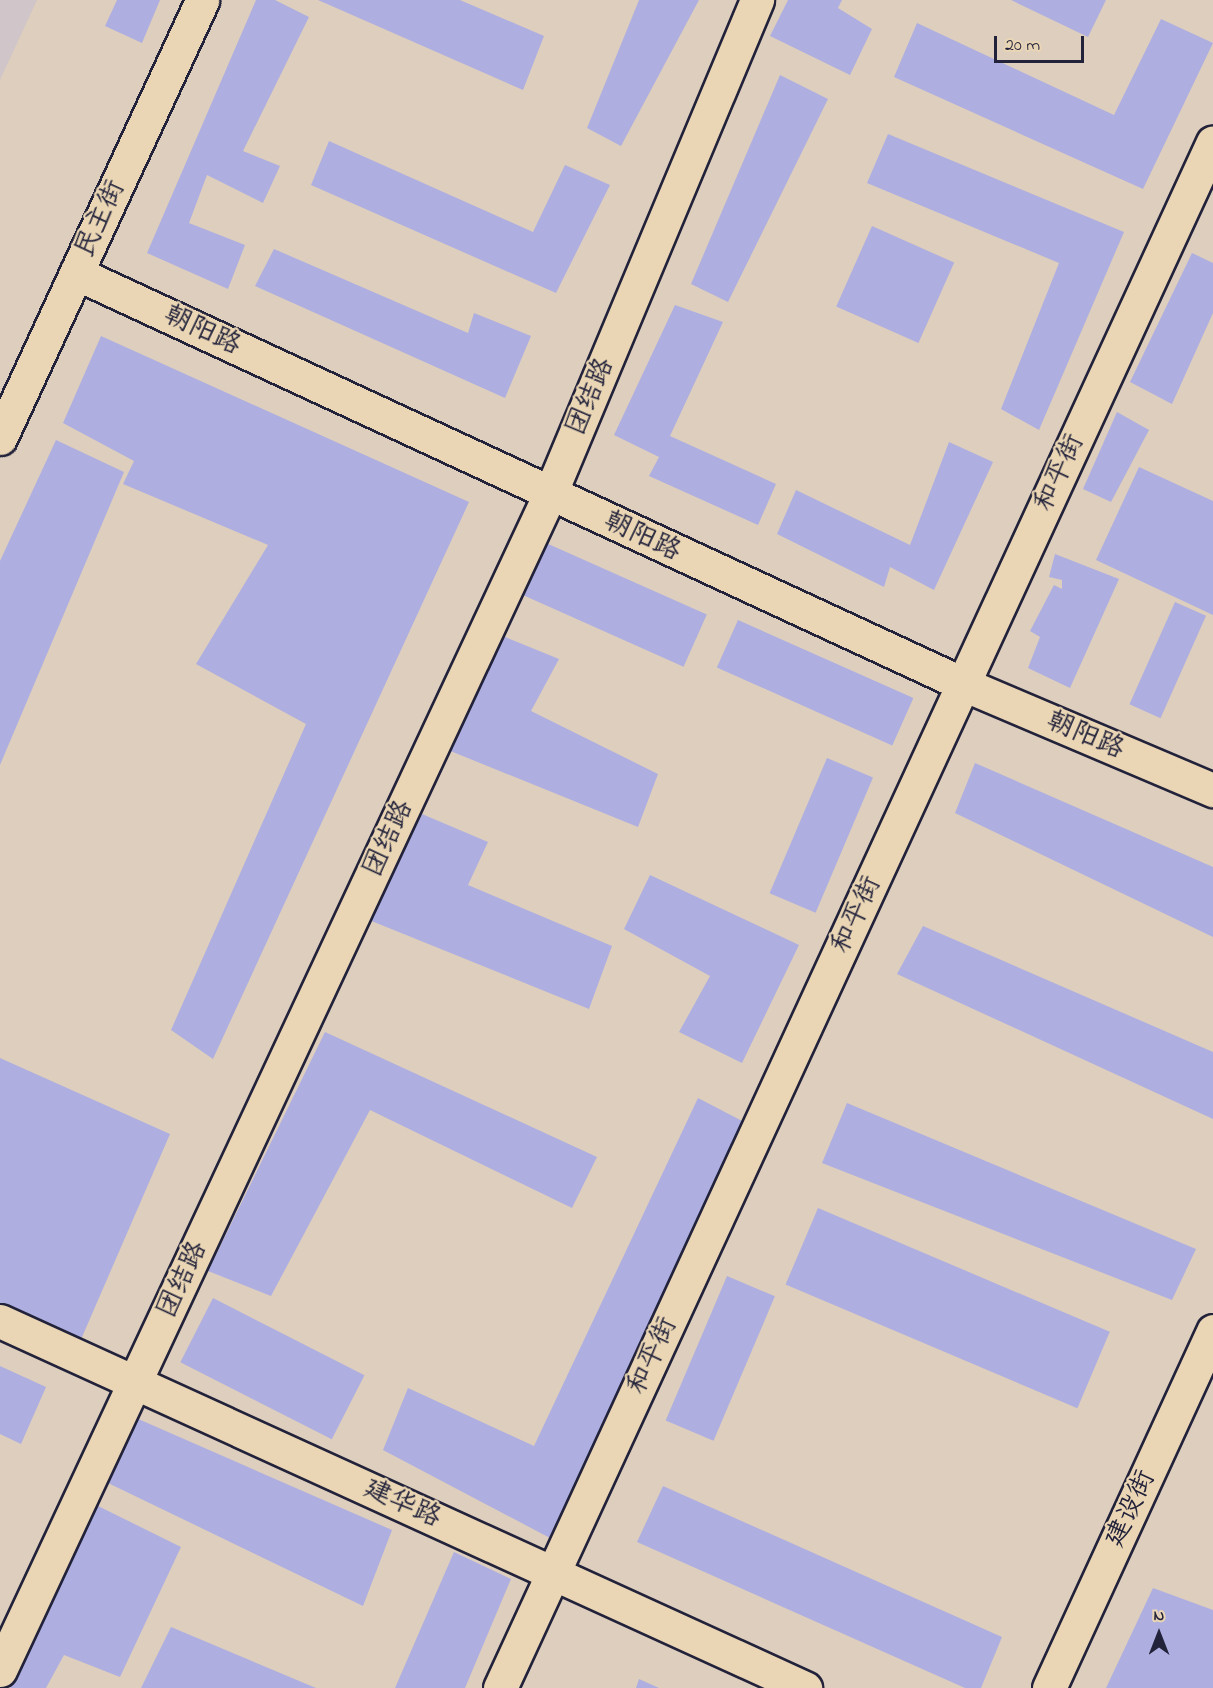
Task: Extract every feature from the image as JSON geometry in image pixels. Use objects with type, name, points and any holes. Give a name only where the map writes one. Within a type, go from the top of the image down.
[{"type":"street","name":"民主街","points":[[0,438],[202,0]]},
{"type":"street","name":"团结路","points":[[0,1670],[550,494],[757,0]]},
{"type":"street","name":"和平街","points":[[501,1688],[1213,142]]},
{"type":"street","name":"朝阳路","points":[[76,273],[963,684],[1213,790]]},
{"type":"street","name":"建华路","points":[[0,1321],[805,1688]]},
{"type":"street","name":"建设街","points":[[1049,1688],[1213,1331]]},
{"type":"shaded area","points":[[0,0],[37,0],[0,80]]},
{"type":"building","points":[[117,0],[160,0],[142,43],[105,26]]},
{"type":"building","points":[[256,0],[275,0],[309,17],[243,151],[280,166],[263,203],[207,175],[189,223],[245,245],[228,289],[147,253]]},
{"type":"building","points":[[318,0],[460,0],[544,36],[523,90]]},
{"type":"building","points":[[639,0],[699,0],[621,146],[587,128]]},
{"type":"building","points":[[788,0],[842,0],[838,8],[872,29],[850,75],[770,36]]},
{"type":"building","points":[[1011,0],[1106,0],[1088,37]]},
{"type":"building","points":[[1161,19],[1213,43],[1143,189],[894,77],[917,23],[1114,115]]},
{"type":"building","points":[[780,75],[828,99],[728,302],[691,284]]},
{"type":"building","points":[[888,134],[1124,232],[1039,430],[1001,409],[1059,263],[867,183]]},
{"type":"building","points":[[329,141],[533,232],[565,165],[610,185],[556,293],[311,185]]},
{"type":"building","points":[[872,226],[954,263],[918,343],[836,306]]},
{"type":"building","points":[[274,249],[468,333],[474,313],[531,336],[505,398],[255,286]]},
{"type":"building","points":[[1192,253],[1213,263],[1213,313],[1172,404],[1130,382]]},
{"type":"building","points":[[675,305],[723,322],[670,436],[776,484],[758,525],[649,476],[659,457],[614,435]]},
{"type":"building","points":[[101,336],[469,502],[213,1059],[171,1030],[306,724],[196,664],[268,545],[123,484],[134,461],[63,423]]},
{"type":"building","points":[[1117,412],[1149,430],[1111,502],[1083,489]]},
{"type":"building","points":[[56,440],[124,472],[0,765],[0,561]]},
{"type":"building","points":[[949,442],[993,462],[934,590],[890,567],[884,587],[777,534],[796,490],[910,545]]},
{"type":"building","points":[[1139,467],[1213,501],[1213,615],[1096,560]]},
{"type":"building","points":[[546,543],[707,615],[684,667],[523,595]]},
{"type":"building","points":[[1055,554],[1119,579],[1070,688],[1028,668],[1040,637],[1030,631],[1054,585],[1062,589],[1062,580],[1049,577]]},
{"type":"building","points":[[1175,602],[1206,616],[1161,718],[1129,704]]},
{"type":"building","points":[[738,620],[913,698],[892,746],[717,668]]},
{"type":"building","points":[[493,632],[559,659],[531,711],[658,774],[638,827],[443,748]]},
{"type":"building","points":[[827,758],[873,778],[816,913],[770,893]]},
{"type":"building","points":[[975,763],[1213,867],[1213,937],[955,813]]},
{"type":"building","points":[[422,814],[488,842],[468,885],[612,946],[589,1009],[369,920]]},
{"type":"building","points":[[650,875],[799,945],[742,1063],[679,1032],[710,976],[624,929]]},
{"type":"building","points":[[923,926],[1213,1052],[1213,1119],[897,974]]},
{"type":"building","points":[[325,1032],[597,1157],[572,1208],[370,1110],[271,1296],[208,1271]]},
{"type":"building","points":[[0,1058],[170,1134],[79,1344],[0,1310]]},
{"type":"building","points":[[698,1098],[746,1123],[550,1538],[383,1450],[408,1388],[534,1446]]},
{"type":"building","points":[[847,1103],[1196,1249],[1172,1300],[822,1163]]},
{"type":"building","points":[[818,1208],[1110,1332],[1077,1408],[786,1284]]},
{"type":"building","points":[[727,1276],[775,1296],[714,1441],[666,1421]]},
{"type":"building","points":[[213,1298],[364,1375],[332,1439],[180,1362]]},
{"type":"building","points":[[0,1366],[46,1387],[21,1444],[0,1434]]},
{"type":"building","points":[[136,1418],[392,1530],[363,1606],[108,1483]]},
{"type":"building","points":[[663,1486],[1002,1637],[981,1688],[965,1688],[637,1542]]},
{"type":"building","points":[[92,1503],[181,1547],[120,1677],[64,1655],[46,1688],[10,1688]]},
{"type":"building","points":[[454,1552],[511,1579],[465,1688],[395,1688]]},
{"type":"building","points":[[1153,1588],[1213,1610],[1213,1688],[1106,1688]]},
{"type":"building","points":[[171,1627],[316,1688],[141,1688]]},
{"type":"building","points":[[639,1679],[659,1688],[636,1688]]}]
